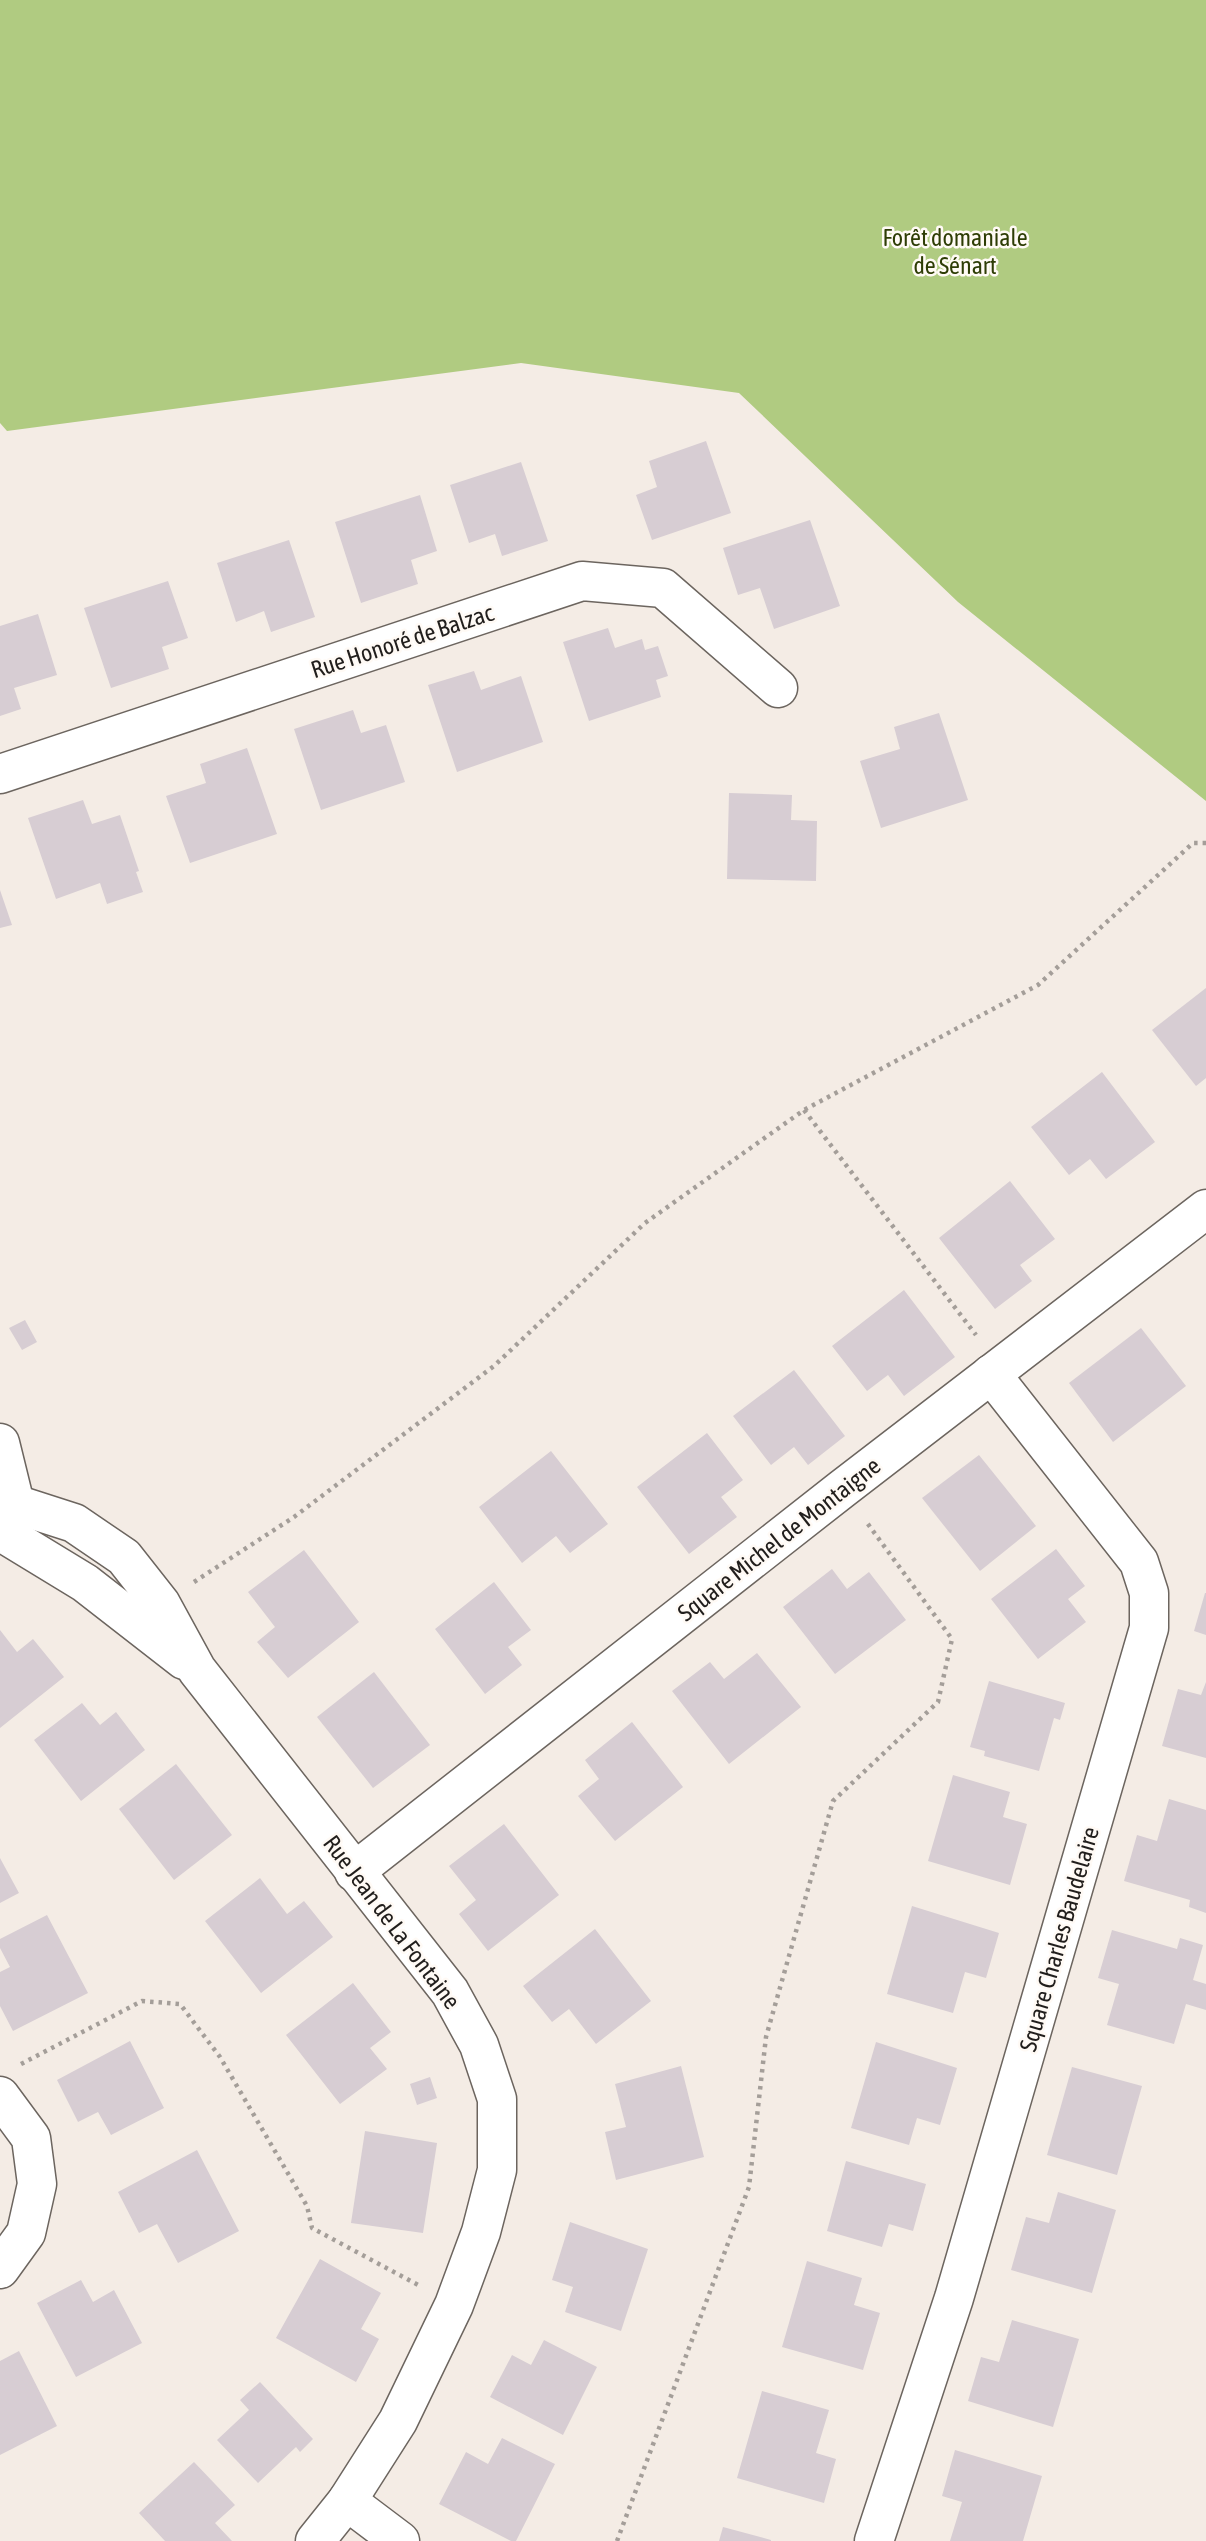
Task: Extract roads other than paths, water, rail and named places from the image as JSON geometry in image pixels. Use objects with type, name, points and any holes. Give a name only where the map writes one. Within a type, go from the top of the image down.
[{"type":"street","name":"Rue Honoré de Balzac","points":[[0,774],[582,581],[663,587],[778,688]]},
{"type":"street","name":"Square Michel de Montaigne","points":[[354,1872],[842,1489],[1206,1209]]},
{"type":"street","name":"Square Charles Baudelaire","points":[[874,2541],[954,2298],[1149,1628],[1149,1593],[1139,1562],[996,1371]]},
{"type":"street","points":[[0,1443],[6,1524]]},
{"type":"street","name":"Rue Jean de La Fontaine","points":[[6,1524],[74,1523],[124,1558],[161,1604],[197,1670],[450,1992],[479,2045],[497,2099],[497,2170],[481,2232],[454,2305],[398,2421],[347,2501],[315,2541]]},
{"type":"street","name":"Rue Jean de La Fontaine","points":[[6,1524],[197,1670]]},
{"type":"street","points":[[0,2269],[26,2233],[37,2184],[31,2138],[6,2083]]},
{"type":"street","points":[[347,2501],[400,2541]]},
{"type":"park label","name":"Forêt domaniale de Sénart","points":[[955,251]]}]
